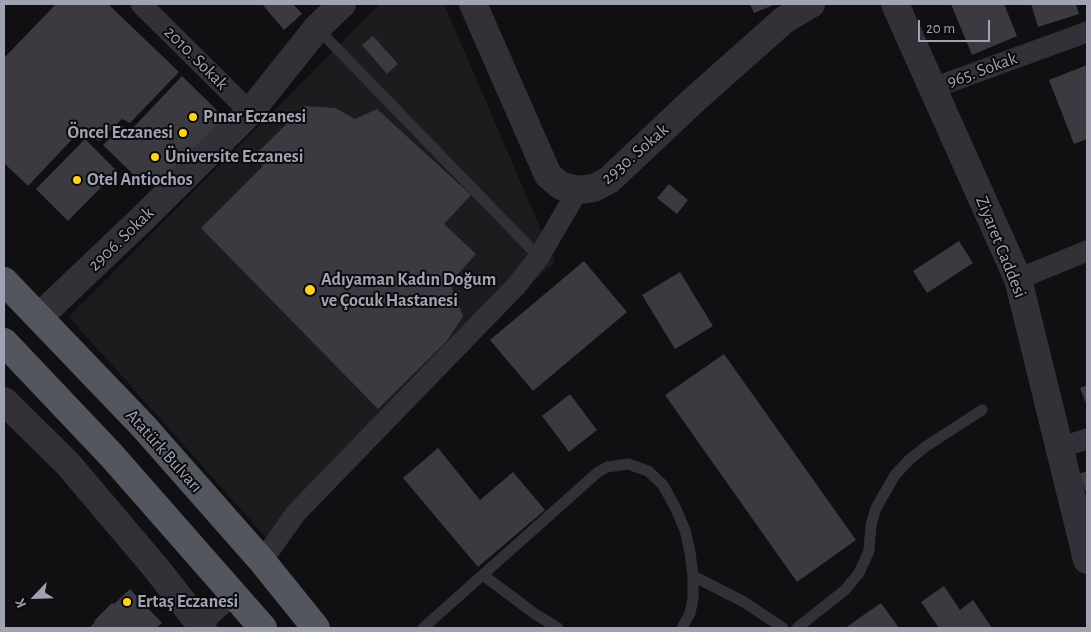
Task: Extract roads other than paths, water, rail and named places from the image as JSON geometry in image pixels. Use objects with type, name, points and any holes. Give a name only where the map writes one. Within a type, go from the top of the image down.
[{"type":"highway","name":"Atatürk Bulvarı","points":[[4,281],[144,427],[262,561],[316,628]]},
{"type":"highway","points":[[4,342],[112,456],[263,628]]},
{"type":"street","name":"2010. Sokak","points":[[141,4],[250,112]]},
{"type":"street","name":"2906. Sokak","points":[[39,317],[250,112],[317,28],[342,4]]},
{"type":"street","name":"2930. Sokak","points":[[473,4],[548,175],[561,186],[578,190],[594,188],[609,180],[695,99],[784,20],[810,4]]},
{"type":"street","name":"Ziyaret Caddesi","points":[[895,4],[1018,279],[1087,560]]},
{"type":"street","name":"965. Sokak","points":[[933,88],[1087,32]]},
{"type":"street","points":[[262,561],[296,514],[516,286],[539,257],[578,190]]},
{"type":"street","points":[[1018,279],[1087,251]]},
{"type":"street","points":[[4,401],[68,464],[156,568],[200,627],[234,594]]},
{"type":"street","points":[[1059,448],[1087,439]]},
{"type":"lane","points":[[317,28],[539,257]]},
{"type":"lane","points":[[797,628],[845,590],[859,573],[869,551],[871,526],[876,508],[895,475],[909,460],[925,448],[982,410]]},
{"type":"lane","points":[[423,628],[598,472],[607,467],[628,464],[648,471],[663,485],[685,530],[693,576],[693,599],[690,613],[682,628]]},
{"type":"lane","points":[[482,575],[535,614],[558,628]]},
{"type":"lane","points":[[693,576],[744,602],[783,628]]},
{"type":"place","name":"Pınar Eczanesi","points":[[193,117]]},
{"type":"place","name":"Öncel Eczanesi","points":[[183,133]]},
{"type":"place","name":"Üniversite Eczanesi","points":[[155,157]]},
{"type":"place","name":"Otel Antiochos","points":[[77,180]]},
{"type":"place","name":"Adıyaman Kadın Doğum ve Çocuk Hastanesi","points":[[310,290]]},
{"type":"place","name":"Ertaş Eczanesi","points":[[127,602]]}]
